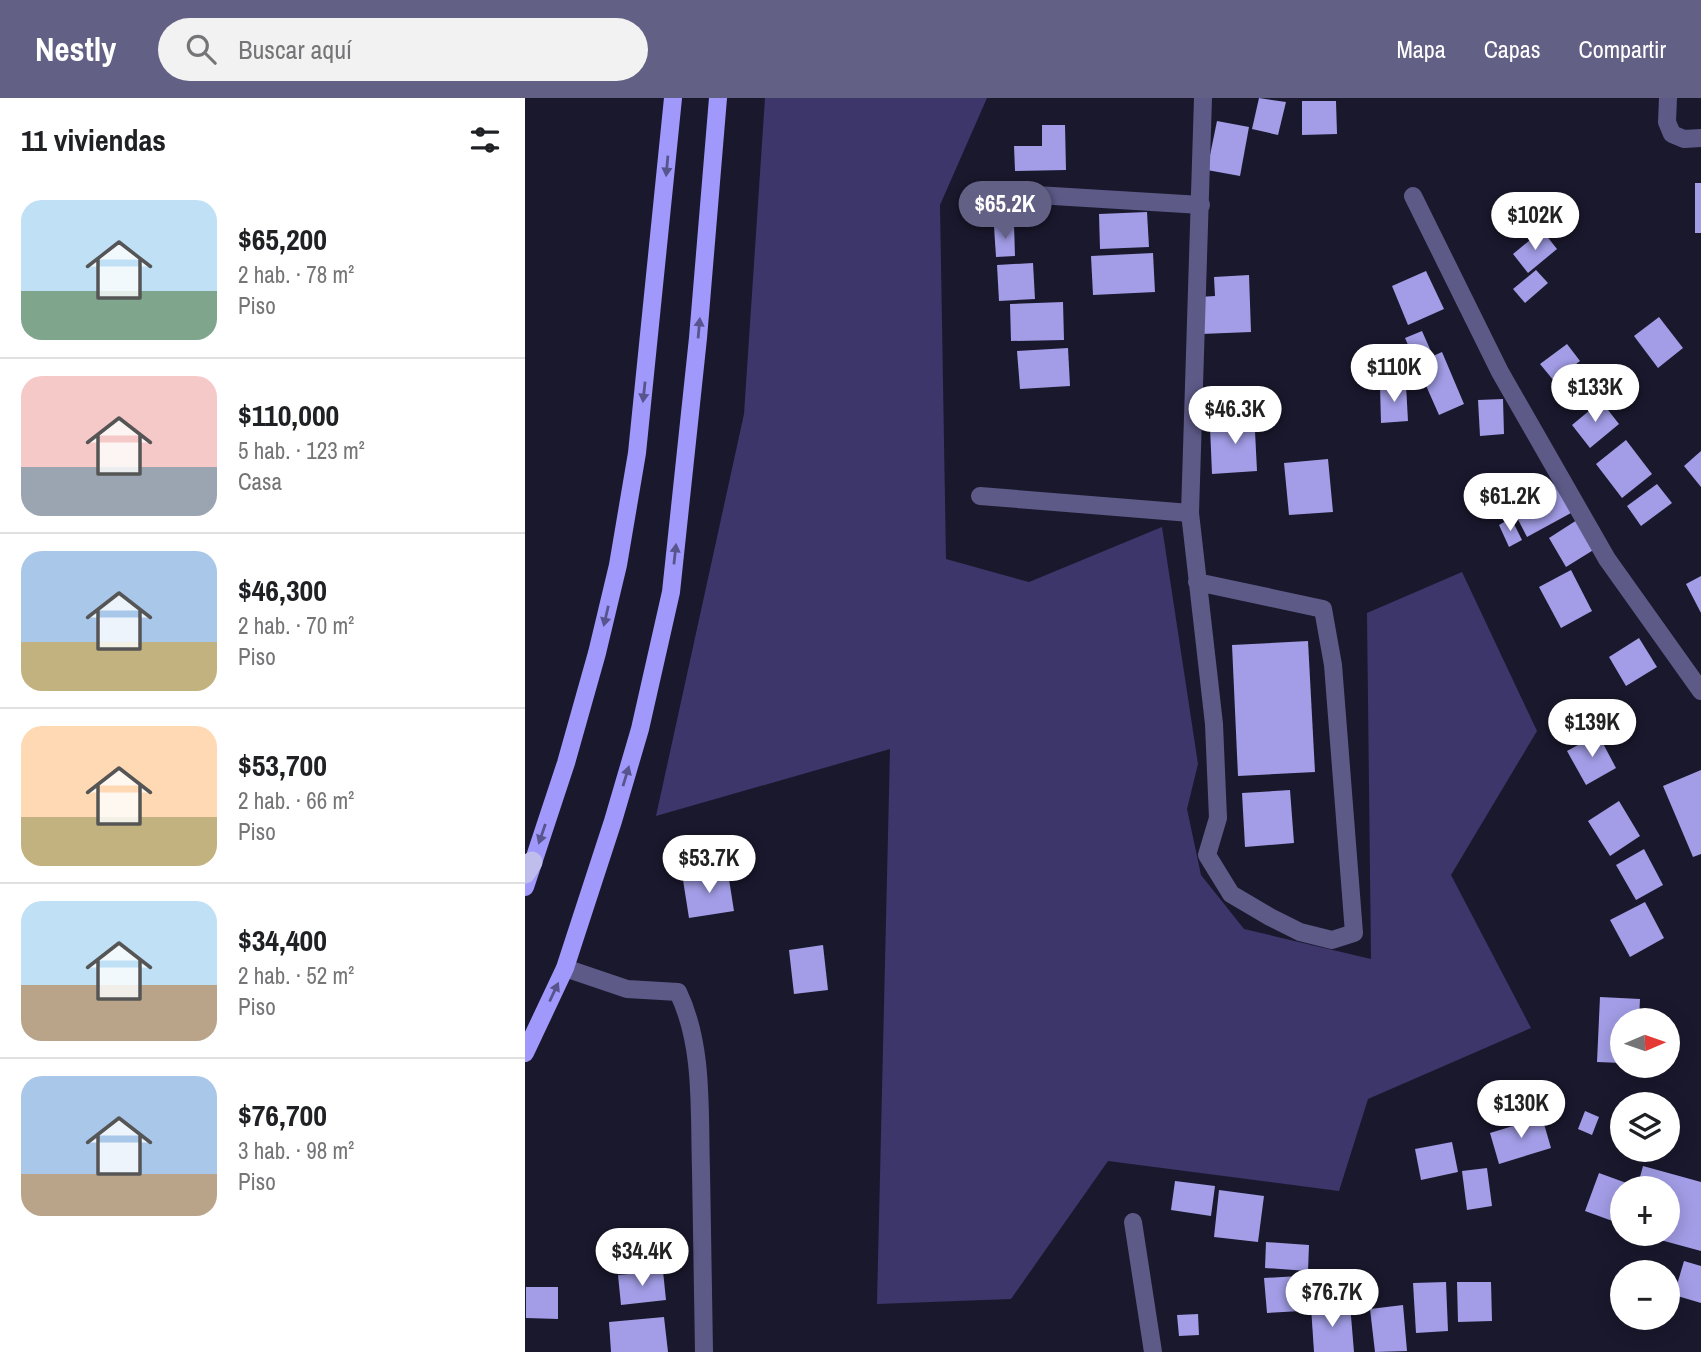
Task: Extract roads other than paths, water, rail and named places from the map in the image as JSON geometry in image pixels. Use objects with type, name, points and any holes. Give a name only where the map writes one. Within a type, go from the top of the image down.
[{"type":"main road","points":[[525,887],[529,867],[566,763],[618,565],[637,453],[673,98]]},
{"type":"main road","points":[[525,1054],[565,968],[640,729],[671,592],[698,338],[718,98]]},
{"type":"street","points":[[1197,582],[1323,609],[1334,678],[1354,933],[1332,940],[1300,932],[1270,917],[1231,894],[1207,855],[1218,818],[1214,724],[1197,582],[1190,513],[1203,98]]},
{"type":"street","points":[[1668,98],[1667,122],[1672,134],[1684,139],[1701,138]]},
{"type":"street","points":[[1005,193],[1201,205]]},
{"type":"street","points":[[1413,196],[1500,372],[1607,559],[1701,691]]},
{"type":"street","points":[[980,496],[1190,513]]},
{"type":"street","points":[[565,968],[628,989],[678,992],[685,1007],[694,1045],[699,1095],[704,1352]]},
{"type":"street","points":[[1133,1222],[1153,1352]]}]
